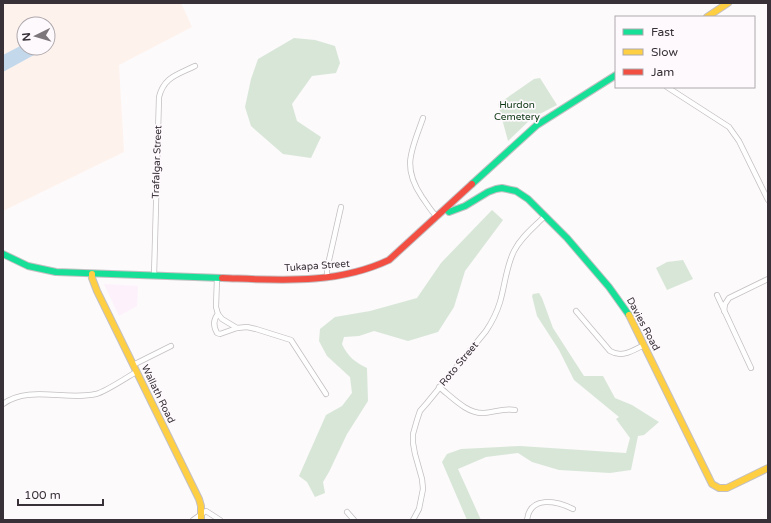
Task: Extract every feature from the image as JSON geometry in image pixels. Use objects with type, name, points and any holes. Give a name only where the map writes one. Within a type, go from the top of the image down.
[{"type":"street","points":[[708,16],[728,3]]},
{"type":"street","name":"Trafalgar Street","points":[[154,276],[159,97],[161,89],[166,82],[194,66]]},
{"type":"street","name":"Tukapa Street","points":[[3,254],[27,267],[42,271],[92,274],[289,279],[327,277],[356,273],[381,264],[402,249],[537,125],[615,76]]},
{"type":"street","points":[[669,88],[729,127],[739,141],[768,200]]},
{"type":"street","points":[[423,118],[411,154],[410,168],[412,181],[437,217]]},
{"type":"street","name":"Davies Road","points":[[446,208],[448,212],[458,210],[488,192],[502,188],[516,191],[522,195],[567,238],[620,300],[644,345],[712,484],[719,488],[727,488],[768,468]]},
{"type":"street","points":[[327,277],[327,269],[341,207]]},
{"type":"street","name":"Roto Street","points":[[413,520],[419,509],[423,489],[413,443],[414,427],[420,411],[489,327],[500,303],[508,268],[514,252],[521,241],[545,216]]},
{"type":"street","name":"Wallath Road","points":[[92,274],[94,284],[199,499],[201,517]]},
{"type":"street","points":[[217,278],[216,307],[218,314],[226,322],[237,328]]},
{"type":"street","points":[[724,311],[725,304],[729,298],[768,279]]},
{"type":"street","points":[[717,295],[751,368]]},
{"type":"street","points":[[576,311],[610,351],[616,355],[631,352],[644,345]]},
{"type":"street","points":[[218,314],[215,318],[214,325],[217,333],[220,334],[237,328],[247,327],[291,340],[326,394]]},
{"type":"street","points":[[133,365],[171,346]]},
{"type":"street","points":[[3,404],[11,399],[24,395],[73,397],[97,394],[136,372]]},
{"type":"street","points":[[440,387],[462,406],[475,412],[486,413],[506,409],[515,410]]},
{"type":"street","points":[[527,520],[528,513],[531,509],[540,503],[553,502],[573,509]]},
{"type":"street","points":[[193,520],[201,517],[206,511],[220,520]]},
{"type":"street","points":[[347,512],[354,520]]},
{"type":"shaded area","points":[[3,3],[181,3],[192,27],[119,65],[124,152],[3,211]]},
{"type":"shaded area","points":[[104,284],[138,286],[137,306],[119,316]]},
{"type":"green space","points":[[294,38],[315,40],[335,46],[340,63],[336,73],[312,76],[292,104],[297,121],[321,137],[311,158],[283,154],[251,126],[245,107],[251,79],[258,59]]},
{"type":"green space","name":"Hurdon Cemetery","points":[[540,78],[557,105],[532,118],[508,141],[498,104],[534,79]]},
{"type":"green space","points":[[492,210],[503,220],[465,271],[454,307],[438,332],[408,341],[374,331],[359,336],[344,337],[342,344],[346,352],[359,364],[367,368],[368,401],[347,434],[323,482],[325,493],[315,497],[307,482],[299,476],[326,415],[342,406],[352,393],[350,377],[327,356],[319,341],[320,329],[335,317],[370,311],[417,298],[441,263]]},
{"type":"green space","points":[[683,260],[693,279],[667,290],[656,268],[667,262]]},
{"type":"green space","points":[[539,293],[553,328],[584,376],[603,376],[615,398],[632,405],[659,422],[644,435],[638,436],[631,470],[610,473],[559,470],[532,462],[518,453],[486,457],[458,469],[481,520],[467,520],[442,462],[447,454],[461,449],[520,446],[626,453],[630,438],[616,419],[619,417],[574,380],[559,350],[537,316],[532,296],[533,294]]},
{"type":"water","points":[[16,48],[16,56],[32,56],[3,72],[3,55]]},
{"type":"traffic: fast","points":[[472,184],[537,125],[615,76]]},
{"type":"traffic: fast","points":[[446,209],[449,212],[465,206],[488,192],[496,189],[502,188],[516,191],[528,199],[567,238],[609,287],[629,315]]},
{"type":"traffic: fast","points":[[3,254],[28,266],[56,272],[222,278]]},
{"type":"traffic: slow","points":[[708,16],[728,3]]},
{"type":"traffic: slow","points":[[92,274],[97,291],[199,499],[201,506],[201,520]]},
{"type":"traffic: slow","points":[[629,315],[712,484],[719,488],[727,488],[768,468]]},
{"type":"traffic: jam","points":[[222,278],[265,280],[307,279],[349,274],[369,268],[389,260],[472,184]]}]
